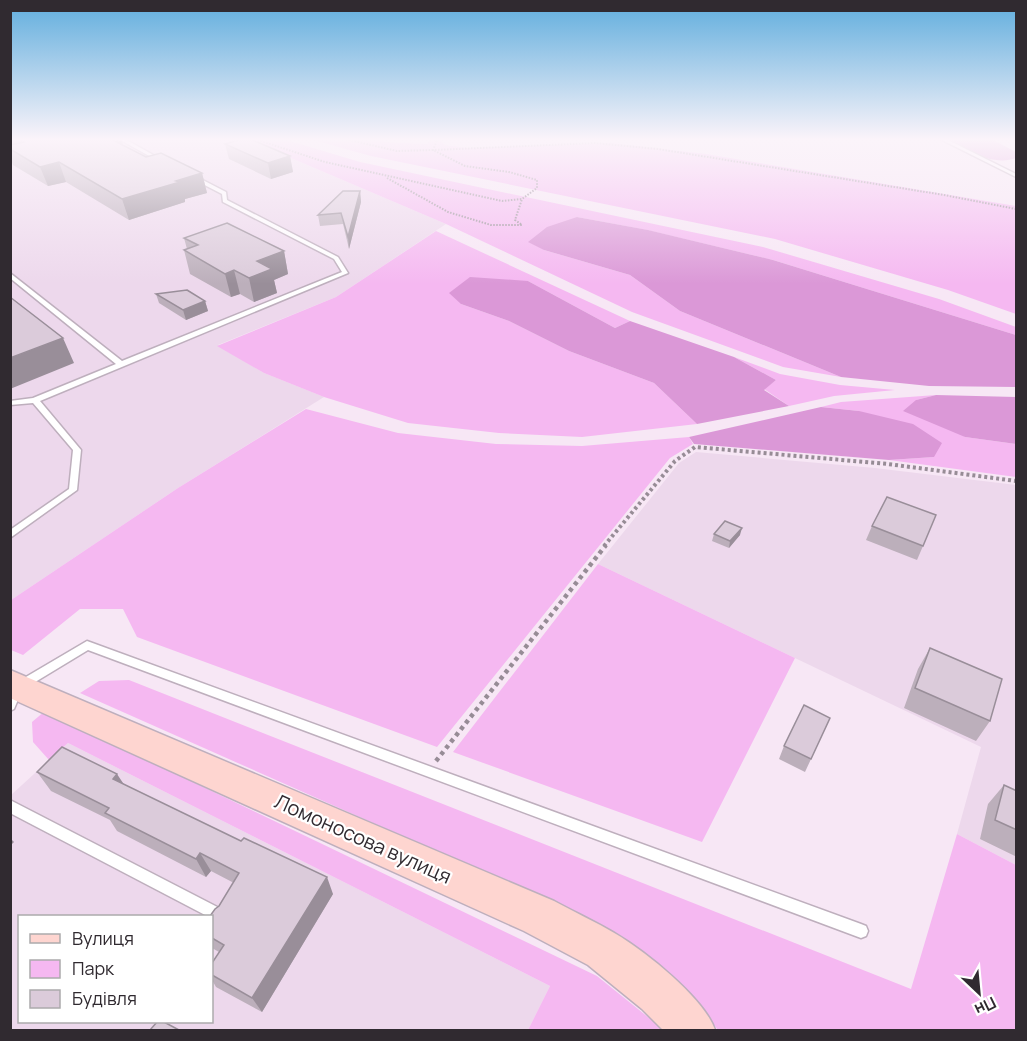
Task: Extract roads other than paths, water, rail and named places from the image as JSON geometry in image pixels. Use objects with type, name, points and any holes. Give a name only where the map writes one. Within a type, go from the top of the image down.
[{"type":"street","name":"Ломоносова вулиця","points":[[13,692],[539,916],[603,950],[658,993],[693,1030]]},
{"type":"lane","points":[[10,403],[35,400],[345,273],[336,258],[225,201],[224,193],[212,187]]},
{"type":"lane","points":[[10,275],[121,364]]},
{"type":"lane","points":[[10,287],[21,284]]},
{"type":"lane","points":[[10,535],[73,490],[77,450],[35,400]]},
{"type":"lane","points":[[13,692],[87,645],[861,931]]},
{"type":"lane","points":[[10,806],[222,917]]}]
